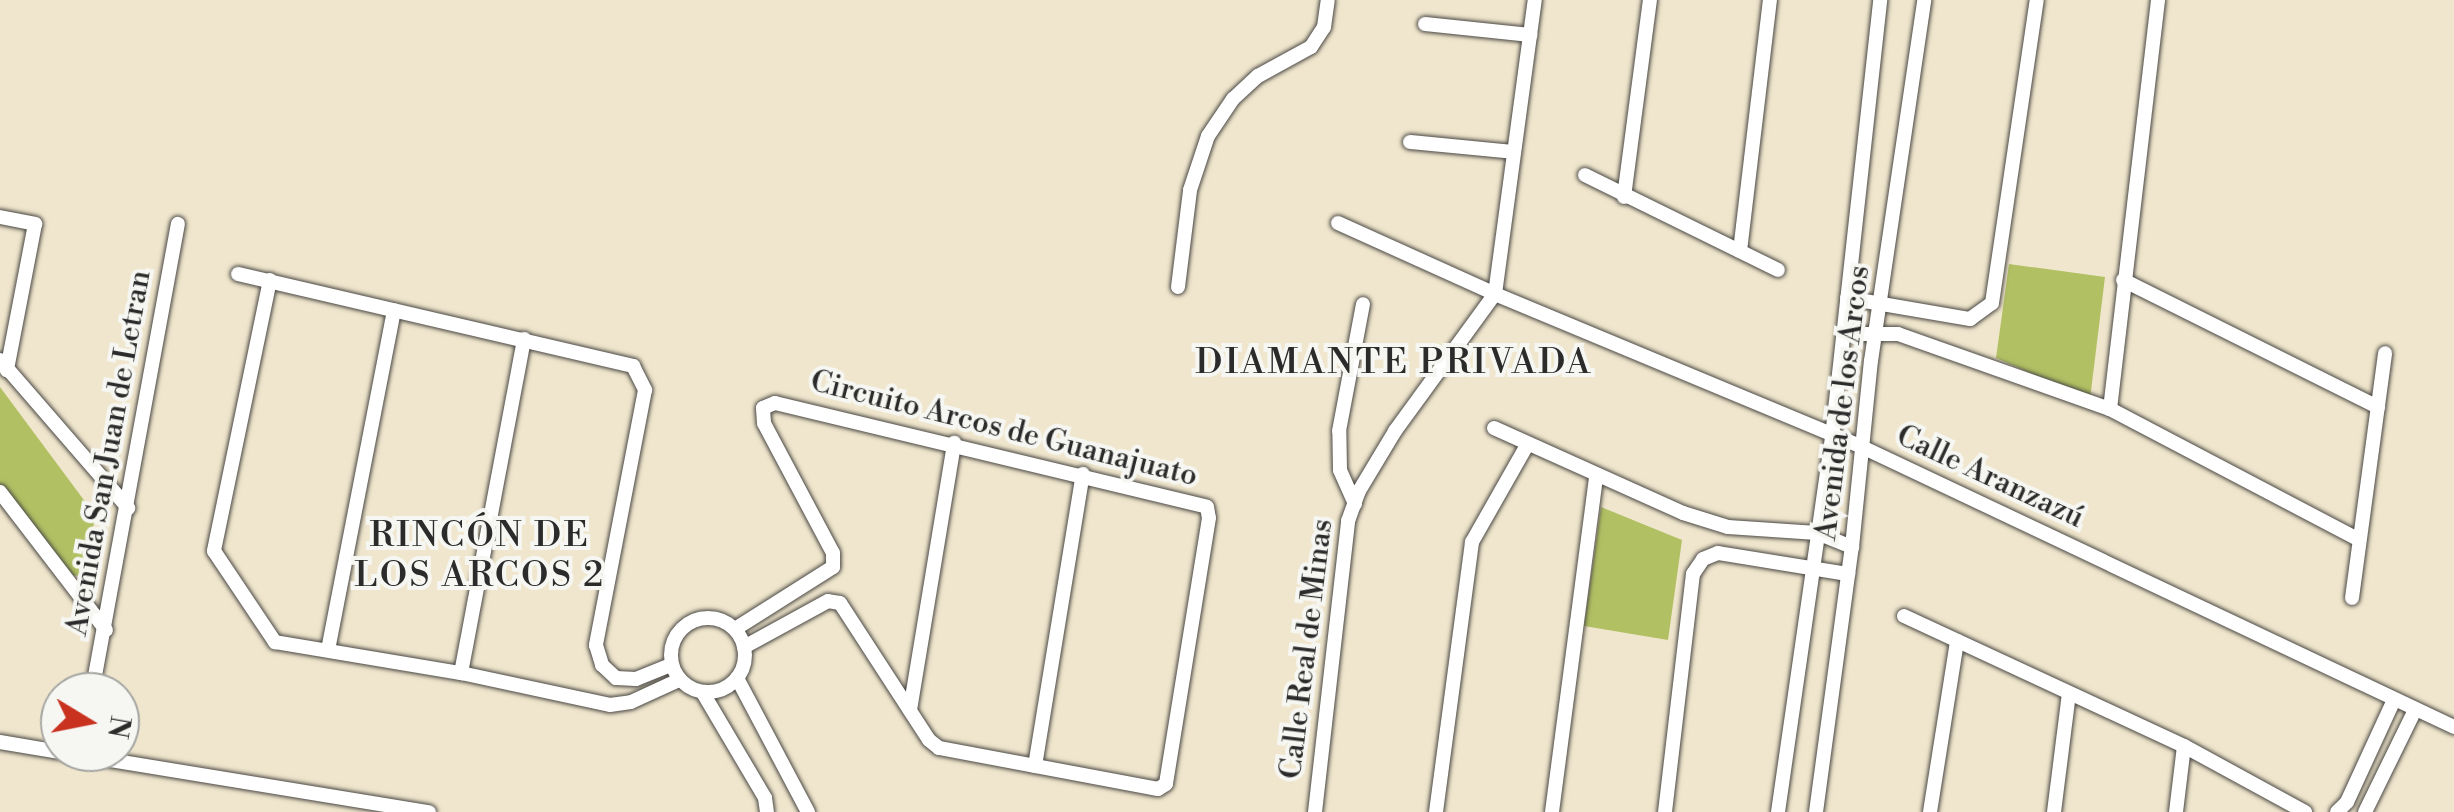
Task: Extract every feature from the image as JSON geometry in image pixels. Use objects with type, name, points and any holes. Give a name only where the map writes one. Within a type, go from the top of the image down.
[{"type":"street","points":[[1178,287],[1190,190],[1208,136],[1232,99],[1258,76],[1310,47],[1324,27],[1328,0]]},
{"type":"street","name":"Calle Real de Minas","points":[[1315,812],[1344,547],[1355,504],[1395,431],[1495,294],[1534,0]]},
{"type":"street","points":[[1624,197],[1650,0]]},
{"type":"street","points":[[1740,251],[1770,0]]},
{"type":"street","name":"Avenida de los Arcos","points":[[1778,812],[1832,437],[1880,0]]},
{"type":"street","name":"Avenida de los Arcos","points":[[1816,812],[1924,0]]},
{"type":"street","points":[[1847,298],[1970,319],[1992,303],[2037,0]]},
{"type":"street","points":[[2110,409],[2158,0]]},
{"type":"street","points":[[1425,24],[1530,34]]},
{"type":"street","points":[[1410,142],[1514,152]]},
{"type":"street","points":[[1585,175],[1778,270]]},
{"type":"street","points":[[0,217],[34,224],[4,365],[128,508]]},
{"type":"street","name":"Calle Aranzazú","points":[[1338,223],[1495,294],[1862,447],[2454,726]]},
{"type":"street","name":"Avenida San Juan de Letran","points":[[97,672],[178,224]]},
{"type":"street","points":[[238,274],[633,366],[645,390],[596,645],[602,665],[616,678],[636,679],[671,665]]},
{"type":"street","points":[[270,280],[214,551],[275,642],[461,673],[610,705],[631,702],[679,680]]},
{"type":"street","points":[[2123,280],[2378,407]]},
{"type":"street","points":[[1355,504],[1340,470],[1339,432],[1363,304]]},
{"type":"street","points":[[328,650],[394,310]]},
{"type":"street","points":[[1844,334],[1898,334],[1964,354],[2110,409],[2360,540]]},
{"type":"street","points":[[461,673],[524,339]]},
{"type":"street","points":[[2352,598],[2385,353]]},
{"type":"street","name":"Circuito Arcos de Guanajuato","points":[[735,630],[833,567],[833,553],[764,423],[763,408],[784,403],[1207,507],[1209,518],[1166,784],[1158,789],[939,748],[840,602],[828,600],[744,647]]},
{"type":"street","points":[[1494,428],[1596,477],[1728,527],[1817,533],[1852,548]]},
{"type":"street","points":[[910,710],[954,443]]},
{"type":"street","points":[[1436,812],[1472,542],[1527,445]]},
{"type":"street","points":[[1035,766],[1083,474]]},
{"type":"street","points":[[1552,812],[1596,477]]},
{"type":"street","points":[[0,492],[106,630]]},
{"type":"street","points":[[1664,812],[1694,574],[1703,558],[1718,553],[1848,574]]},
{"type":"street","points":[[1904,616],[2184,746],[2305,812]]},
{"type":"street","points":[[703,693],[728,687],[738,678],[744,647],[735,630],[724,621],[696,619],[675,637],[671,665],[679,680],[703,693],[765,798],[767,812]]},
{"type":"street","points":[[1930,812],[1957,641]]},
{"type":"street","points":[[738,678],[808,812]]},
{"type":"street","points":[[2054,812],[2069,694]]},
{"type":"street","points":[[2337,812],[2346,802],[2394,700]]},
{"type":"street","points":[[2365,812],[2415,710]]},
{"type":"street","points":[[0,742],[40,749]]},
{"type":"street","points":[[2176,812],[2184,746]]},
{"type":"street","points":[[140,765],[354,806],[429,812]]},
{"type":"green space","points":[[2009,264],[2105,277],[2090,399],[1996,358]]},
{"type":"green space","points":[[0,387],[95,515],[86,576],[65,575],[0,486]]},
{"type":"green space","points":[[1601,507],[1682,540],[1668,640],[1584,626]]},
{"type":"district","name":"DIAMANTE PRIVADA","points":[[1394,363]]},
{"type":"district","name":"RINCÓN DE LOS ARCOS 2","points":[[480,556]]}]
